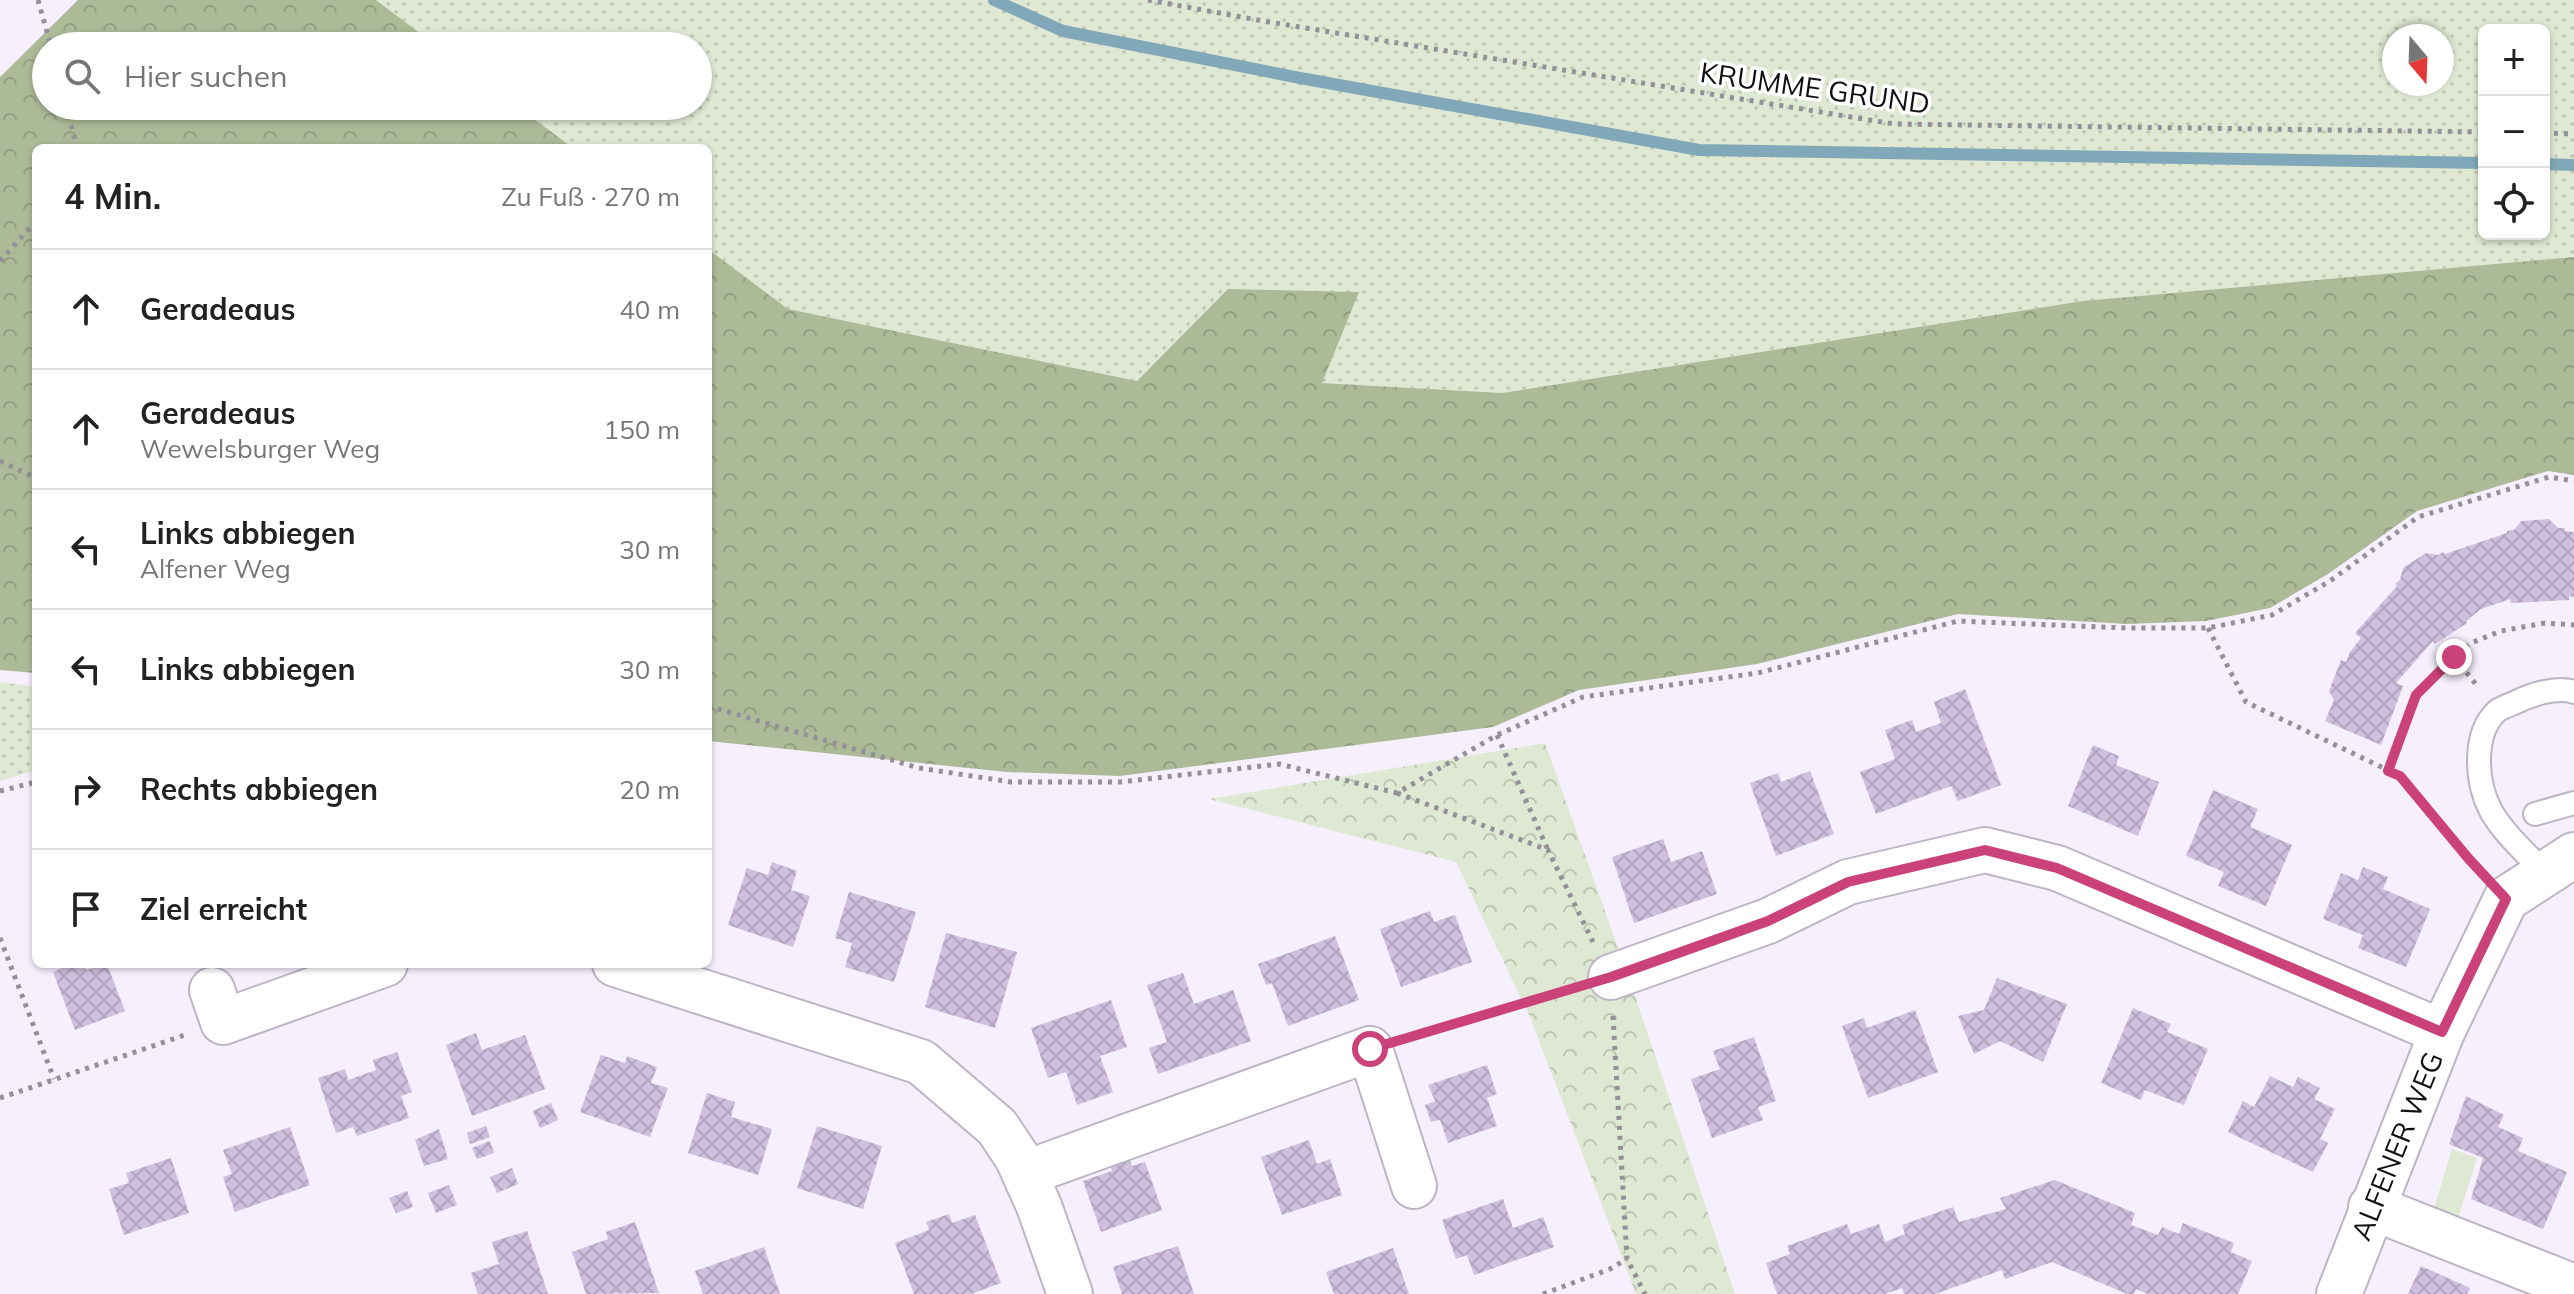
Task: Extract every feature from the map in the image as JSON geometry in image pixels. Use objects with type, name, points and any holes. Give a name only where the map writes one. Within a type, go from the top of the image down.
[{"type":"street","points":[[1611,977],[1768,921],[1848,882],[1985,850],[2057,868],[2442,1032]]},
{"type":"street","name":"ALFENER WEG","points":[[2339,1294],[2442,1032],[2506,899],[2559,864]]},
{"type":"street","points":[[217,1006],[369,968]]},
{"type":"street","points":[[627,968],[921,1062],[997,1127],[1026,1173],[1070,1294]]},
{"type":"street","points":[[1026,1173],[1370,1049],[1414,1186]]},
{"type":"street","points":[[2371,1207],[2574,1287]]},
{"type":"lane","points":[[2559,864],[2515,843],[2491,810],[2480,777],[2479,742],[2496,711],[2528,696],[2567,690],[2574,692]]},
{"type":"lane","points":[[2535,814],[2574,803]]},
{"type":"path","points":[[38,0],[47,32]]},
{"type":"path","name":"KRUMME GRUND","points":[[1148,0],[1894,124],[2478,132]]},
{"type":"path","points":[[70,120],[76,144]]},
{"type":"path","points":[[2550,133],[2574,134]]},
{"type":"path","points":[[0,261],[32,225]]},
{"type":"path","points":[[0,461],[32,476]]},
{"type":"path","points":[[1397,793],[1497,735],[1583,697],[1758,673],[1958,621],[2208,628],[2272,615],[2330,581],[2418,517],[2549,477],[2574,481]]},
{"type":"path","points":[[2388,771],[2416,695],[2471,643],[2501,631],[2545,623],[2574,625]]},
{"type":"path","points":[[2208,628],[2246,702],[2400,776],[2506,899]]},
{"type":"path","points":[[2454,657],[2496,711]]},
{"type":"path","points":[[712,707],[919,768],[1011,782],[1120,782],[1279,764],[1397,793],[1548,850]]},
{"type":"path","points":[[1497,735],[1548,850],[1611,977],[1627,1259],[1645,1294]]},
{"type":"path","points":[[0,791],[32,783]]},
{"type":"path","points":[[0,938],[54,1079]]},
{"type":"path","points":[[1370,1049],[1611,977]]},
{"type":"path","points":[[0,1098],[54,1079],[217,1006]]},
{"type":"path","points":[[1543,1294],[1610,1269],[1627,1259]]},
{"type":"green space","points":[[78,0],[376,0],[418,32],[46,32]]},
{"type":"green space","points":[[376,0],[2574,0],[2574,257],[2083,301],[1502,393],[1321,383],[1229,289],[1137,381],[788,309],[712,252],[712,144],[568,144],[536,120],[712,120],[712,32],[418,32]]},
{"type":"green space","points":[[32,45],[32,120],[536,120],[568,144],[32,144],[32,673],[0,670],[0,77]]},
{"type":"green space","points":[[712,252],[788,309],[1137,381],[1228,289],[1359,292],[1322,383],[1502,393],[2083,301],[2574,257],[2574,475],[2548,471],[2417,511],[2328,574],[2270,608],[2206,621],[2127,624],[1958,614],[1757,664],[1579,690],[1493,727],[1120,776],[1007,772],[712,741]]},
{"type":"green space","points":[[0,682],[32,686],[32,771],[0,781]]},
{"type":"green space","points":[[1545,743],[1631,984],[1735,1294],[1636,1294],[1530,1017],[1456,862],[1209,799]]},
{"type":"green space","points":[[2452,1149],[2477,1158],[2456,1225],[2432,1215]]},
{"type":"building","points":[[2549,519],[2558,528],[2574,532],[2574,597],[2569,596],[2569,600],[2511,603],[2510,599],[2481,609],[2467,623],[2435,644],[2433,641],[2396,683],[2403,686],[2381,745],[2325,721],[2334,700],[2329,691],[2341,660],[2346,662],[2361,638],[2355,633],[2397,586],[2395,584],[2400,580],[2403,568],[2426,553],[2445,554],[2507,533],[2521,521]]},
{"type":"building","points":[[1965,689],[2001,785],[1958,801],[1951,786],[1876,814],[1860,772],[1895,759],[1885,730],[1912,720],[1916,732],[1941,723],[1934,702]]},
{"type":"building","points":[[2093,745],[2119,756],[2116,765],[2159,782],[2138,836],[2068,806]]},
{"type":"building","points":[[1810,771],[1834,834],[1776,856],[1750,783],[1778,773],[1781,782]]},
{"type":"building","points":[[2213,790],[2258,809],[2250,827],[2292,845],[2266,906],[2218,886],[2224,872],[2186,856]]},
{"type":"building","points":[[1663,839],[1671,862],[1702,851],[1717,894],[1634,923],[1612,857]]},
{"type":"building","points":[[772,862],[797,871],[791,890],[810,896],[793,947],[728,925],[747,868],[768,875]]},
{"type":"building","points":[[2363,867],[2388,877],[2383,889],[2430,909],[2406,967],[2358,948],[2363,935],[2323,919],[2341,873],[2358,880]]},
{"type":"building","points":[[849,892],[916,912],[894,982],[845,967],[852,943],[835,938]]},
{"type":"building","points":[[1430,911],[1434,922],[1455,915],[1472,962],[1401,987],[1380,929]]},
{"type":"building","points":[[946,933],[1017,952],[995,1028],[925,1007]]},
{"type":"building","points":[[1335,936],[1359,1000],[1288,1026],[1272,983],[1266,985],[1258,964]]},
{"type":"building","points":[[62,968],[109,968],[125,1011],[75,1030],[53,972]]},
{"type":"building","points":[[1183,973],[1194,1004],[1233,990],[1251,1041],[1158,1074],[1149,1048],[1167,1042],[1147,985]]},
{"type":"building","points":[[1997,978],[2067,1004],[2043,1062],[2000,1041],[1974,1054],[1958,1016],[1984,1010]]},
{"type":"building","points":[[1111,1000],[1127,1047],[1100,1056],[1113,1092],[1077,1105],[1066,1072],[1048,1078],[1031,1028]]},
{"type":"building","points":[[2133,1008],[2171,1024],[2167,1032],[2208,1049],[2184,1105],[2145,1090],[2141,1100],[2101,1083]]},
{"type":"building","points":[[1915,1010],[1938,1072],[1868,1098],[1842,1026],[1864,1018],[1867,1028]]},
{"type":"building","points":[[476,1033],[482,1050],[525,1035],[545,1089],[472,1116],[446,1045]]},
{"type":"building","points":[[1754,1037],[1776,1101],[1758,1107],[1763,1120],[1712,1138],[1691,1079],[1720,1069],[1713,1051]]},
{"type":"building","points":[[397,1052],[412,1092],[401,1096],[409,1118],[357,1136],[353,1127],[336,1133],[318,1078],[345,1069],[348,1080],[376,1070],[373,1060]]},
{"type":"building","points":[[601,1055],[625,1063],[627,1056],[657,1067],[651,1083],[668,1088],[650,1137],[580,1112]]},
{"type":"building","points":[[1487,1065],[1497,1094],[1487,1098],[1497,1126],[1448,1143],[1440,1120],[1431,1122],[1425,1105],[1435,1101],[1428,1085]]},
{"type":"building","points":[[2270,1076],[2293,1087],[2298,1077],[2320,1088],[2314,1099],[2335,1109],[2320,1139],[2328,1143],[2313,1172],[2228,1132],[2243,1101],[2254,1107]]},
{"type":"building","points":[[707,1093],[735,1102],[731,1117],[772,1129],[758,1175],[688,1153]]},
{"type":"building","points":[[2466,1096],[2504,1115],[2498,1127],[2523,1138],[2518,1151],[2567,1172],[2543,1229],[2471,1199],[2483,1158],[2449,1144]]},
{"type":"building","points":[[551,1103],[558,1120],[540,1128],[533,1111]]},
{"type":"building","points":[[486,1126],[490,1137],[470,1144],[467,1133]]},
{"type":"building","points":[[817,1126],[882,1146],[863,1209],[797,1188]]},
{"type":"building","points":[[290,1127],[310,1185],[235,1212],[223,1177],[232,1174],[223,1150]]},
{"type":"building","points":[[439,1129],[448,1159],[424,1166],[415,1140]]},
{"type":"building","points":[[1309,1140],[1317,1164],[1330,1159],[1342,1195],[1282,1215],[1261,1157]]},
{"type":"building","points":[[490,1141],[494,1153],[477,1159],[472,1148]]},
{"type":"building","points":[[1127,1154],[1132,1166],[1145,1162],[1162,1210],[1101,1232],[1083,1181],[1112,1171],[1109,1161]]},
{"type":"building","points":[[171,1158],[189,1213],[124,1235],[109,1189],[129,1183],[126,1173]]},
{"type":"building","points":[[512,1168],[518,1184],[497,1193],[490,1177]]},
{"type":"building","points":[[2055,1180],[2135,1213],[2131,1225],[2158,1235],[2162,1227],[2179,1234],[2183,1223],[2234,1243],[2231,1252],[2252,1261],[2238,1294],[2148,1294],[2136,1289],[2134,1294],[2127,1294],[2052,1262],[2005,1279],[2002,1270],[1935,1294],[1904,1294],[1902,1288],[1885,1294],[1777,1294],[1766,1263],[1790,1254],[1787,1246],[1847,1224],[1851,1234],[1879,1224],[1885,1242],[1905,1234],[1902,1225],[1953,1207],[1959,1222],[2006,1209],[2000,1198]]},
{"type":"building","points":[[449,1185],[457,1205],[436,1213],[428,1193]]},
{"type":"building","points":[[407,1191],[413,1207],[396,1213],[389,1198]]},
{"type":"building","points":[[1503,1199],[1513,1228],[1543,1217],[1554,1247],[1474,1275],[1467,1255],[1456,1259],[1442,1220]]},
{"type":"building","points":[[949,1214],[952,1223],[975,1215],[1001,1283],[971,1294],[914,1294],[895,1243],[929,1230],[926,1222]]},
{"type":"building","points":[[635,1222],[659,1293],[586,1294],[572,1252],[608,1239],[606,1232]]},
{"type":"building","points":[[527,1231],[548,1294],[478,1294],[471,1273],[499,1264],[492,1242]]},
{"type":"building","points":[[1178,1246],[1194,1294],[1122,1294],[1113,1267]]},
{"type":"building","points":[[764,1247],[780,1294],[703,1294],[695,1271]]},
{"type":"building","points":[[1393,1248],[1409,1294],[1334,1294],[1326,1272]]},
{"type":"building","points":[[2421,1266],[2470,1288],[2467,1294],[2408,1294]]},
{"type":"waterway","points":[[994,0],[1063,31],[1300,78],[1699,150],[2478,163]]},
{"type":"waterway","points":[[2550,164],[2574,165]]},
{"type":"route","points":[[1370,1049],[1611,977],[1768,921],[1848,882],[1985,850],[2057,868],[2442,1032],[2506,899],[2400,776],[2388,771],[2416,695],[2454,657]]}]
